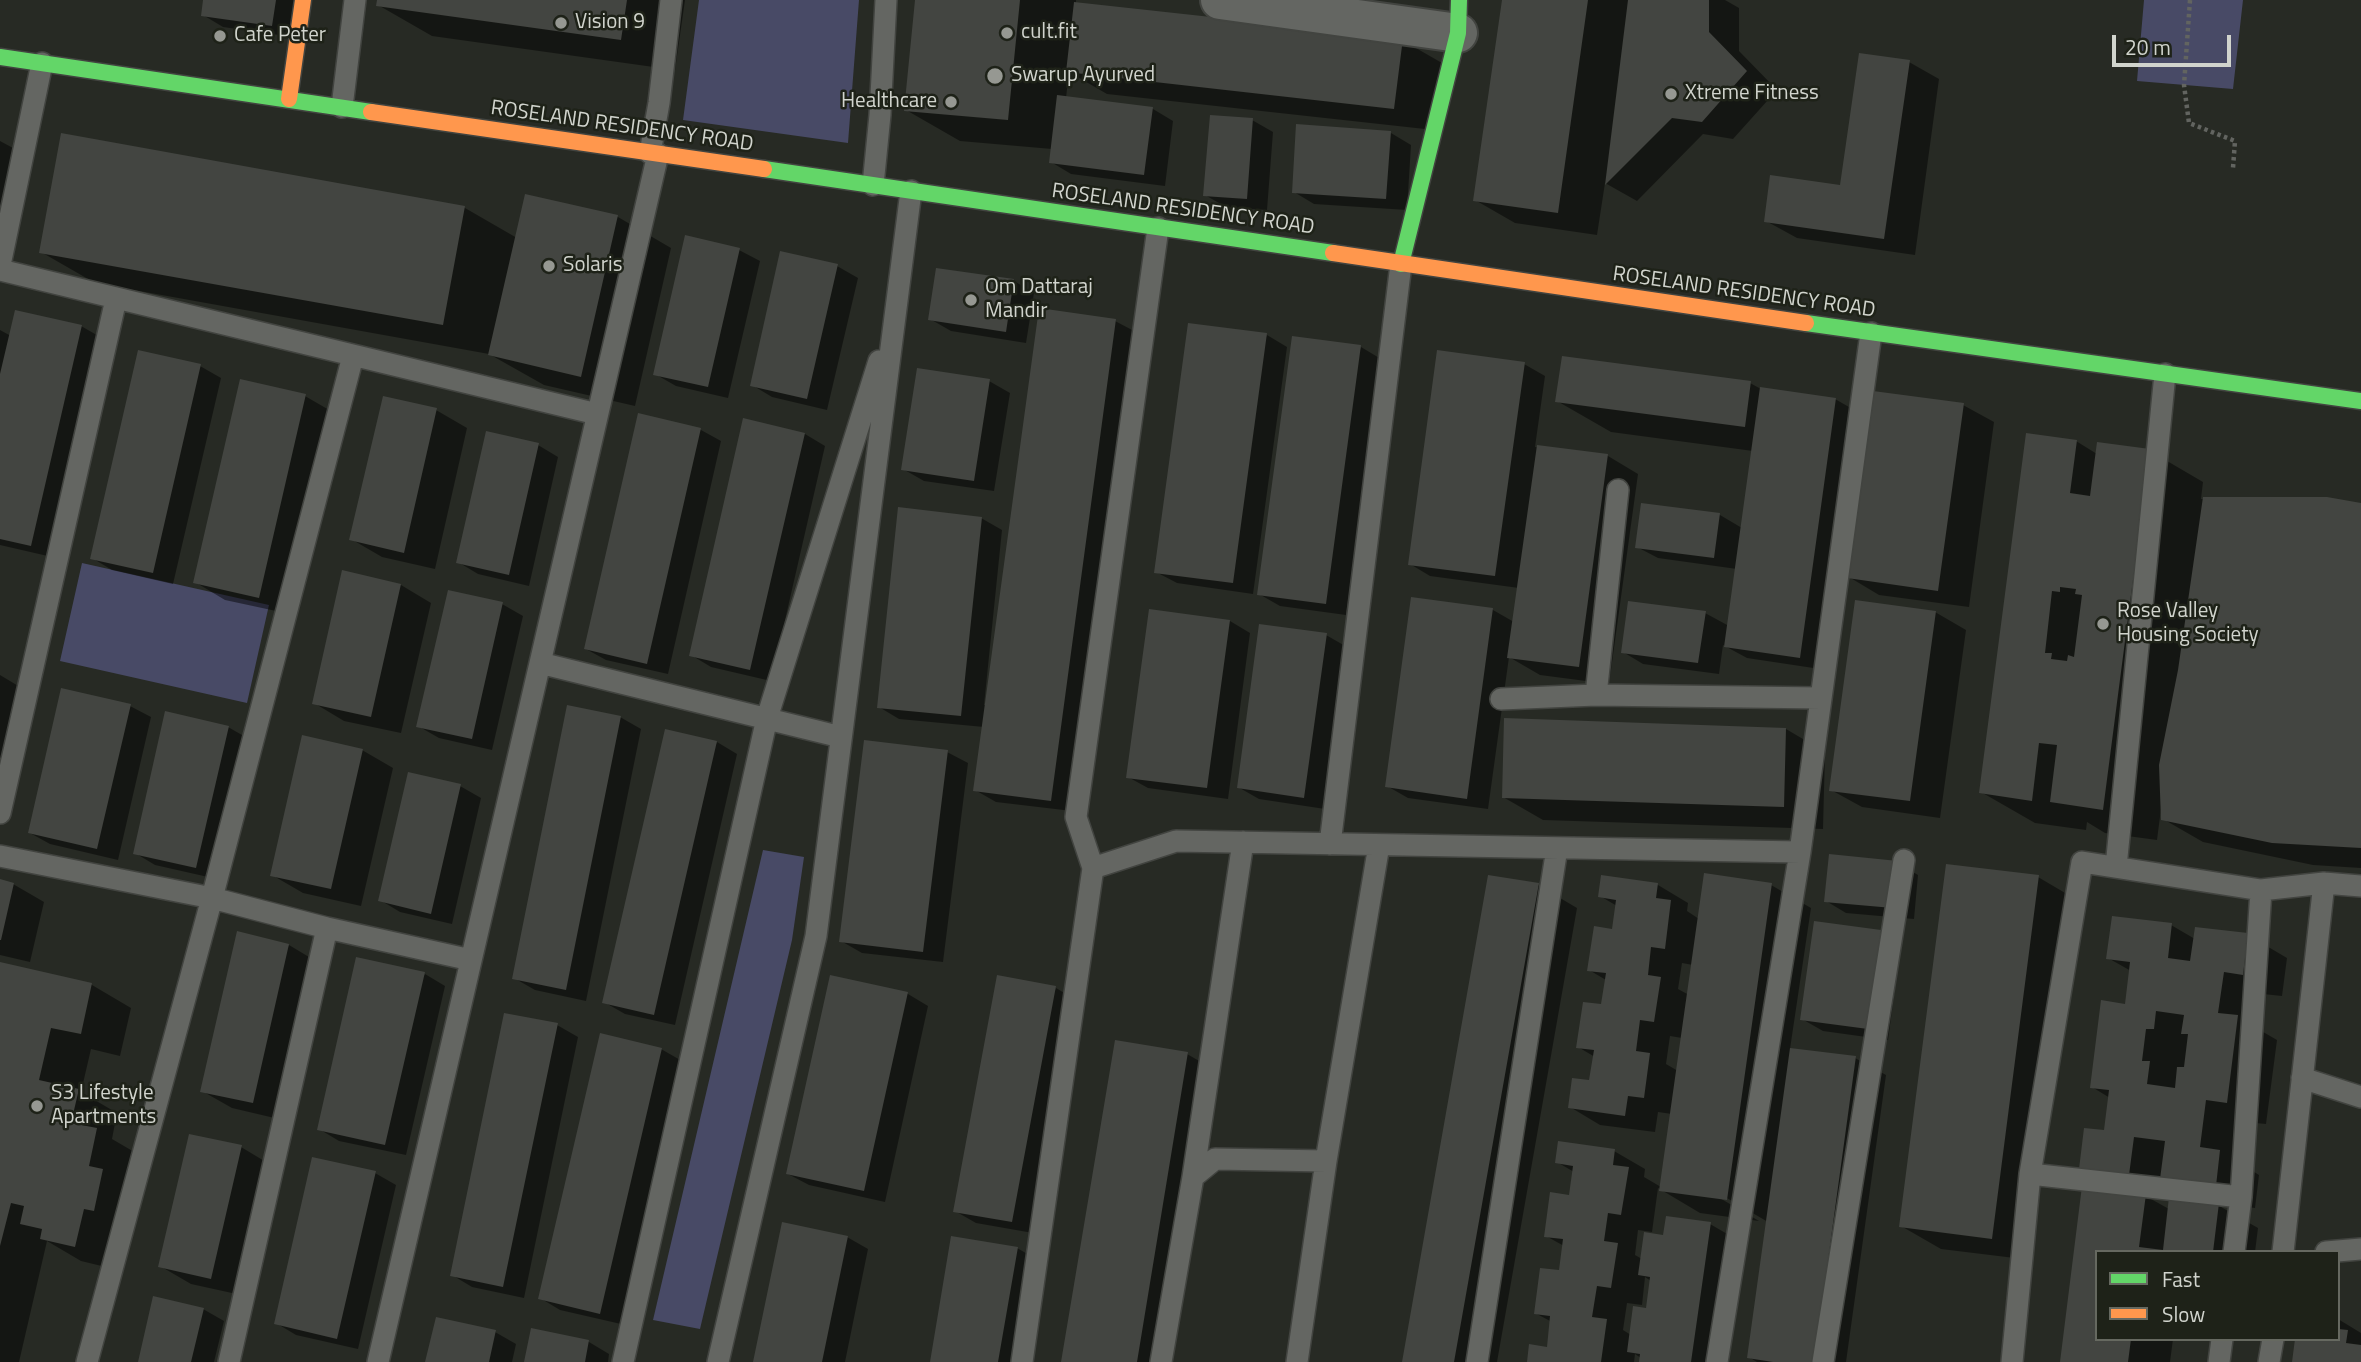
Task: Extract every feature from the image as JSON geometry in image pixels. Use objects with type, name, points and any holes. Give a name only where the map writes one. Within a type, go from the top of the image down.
[{"type":"street","points":[[289,99],[303,0]]},
{"type":"street","points":[[1220,0],[1459,17],[1401,264]]},
{"type":"street","name":"ROSELAND RESIDENCY ROAD","points":[[0,57],[1871,333],[2361,401]]},
{"type":"lane","points":[[342,107],[355,0]]},
{"type":"lane","points":[[377,1362],[540,663],[654,153],[671,0]]},
{"type":"lane","points":[[873,186],[886,0]]},
{"type":"lane","points":[[42,63],[0,268],[597,414]]},
{"type":"lane","points":[[718,1362],[816,936],[911,191]]},
{"type":"lane","points":[[1022,1362],[1093,868],[1076,817],[1158,228]]},
{"type":"lane","points":[[1330,844],[1401,264]]},
{"type":"lane","points":[[0,814],[116,299]]},
{"type":"lane","points":[[623,1362],[767,718],[896,308]]},
{"type":"lane","points":[[1717,1362],[1800,852],[1871,333]]},
{"type":"lane","points":[[88,1362],[353,356]]},
{"type":"lane","points":[[2116,867],[2165,374]]},
{"type":"lane","points":[[1596,695],[1618,490]]},
{"type":"lane","points":[[540,663],[841,737]]},
{"type":"lane","points":[[1501,699],[1596,695],[1821,698]]},
{"type":"lane","points":[[1093,868],[1176,841],[1800,852]]},
{"type":"lane","points":[[1161,1362],[1193,1177],[1243,842]]},
{"type":"lane","points":[[1297,1362],[1326,1161],[1379,845]]},
{"type":"lane","points":[[1477,1362],[1557,848]]},
{"type":"lane","points":[[0,856],[212,898],[327,928],[471,960]]},
{"type":"lane","points":[[1823,1362],[1904,860]]},
{"type":"lane","points":[[2011,1362],[2030,1174],[2082,862],[2261,890],[2324,883],[2361,886]]},
{"type":"lane","points":[[2283,1250],[2324,883]]},
{"type":"lane","points":[[2234,1250],[2241,1197],[2261,890]]},
{"type":"lane","points":[[229,1362],[327,928]]},
{"type":"lane","points":[[2302,1079],[2361,1097]]},
{"type":"lane","points":[[1193,1177],[1215,1159],[1326,1161]]},
{"type":"lane","points":[[2030,1174],[2241,1197]]},
{"type":"lane","points":[[2340,1251],[2361,1249]]},
{"type":"lane","points":[[2219,1362],[2222,1341]]},
{"type":"lane","points":[[2269,1362],[2273,1341]]},
{"type":"path","points":[[2190,0],[2184,85],[2189,123],[2235,141],[2233,168]]},
{"type":"shaded area","points":[[699,0],[859,0],[848,143],[683,120]]},
{"type":"shaded area","points":[[2144,0],[2243,0],[2233,89],[2137,81]]},
{"type":"shaded area","points":[[82,563],[269,605],[247,703],[60,661]]},
{"type":"shaded area","points":[[763,850],[804,857],[792,940],[700,1329],[653,1320]]},
{"type":"building","points":[[203,0],[276,0],[272,26],[201,16]]},
{"type":"building","name":"Vision 9","points":[[377,0],[627,0],[621,40],[376,6]]},
{"type":"building","points":[[915,0],[1020,0],[1008,120],[904,111]]},
{"type":"building","points":[[1502,0],[1588,0],[1558,213],[1473,201]]},
{"type":"building","name":"Xtreme Fitness","points":[[1628,0],[1709,0],[1709,32],[1747,71],[1702,122],[1672,118],[1605,185]]},
{"type":"building","points":[[1074,2],[1403,38],[1394,109],[1066,72]]},
{"type":"building","points":[[1859,53],[1910,60],[1884,239],[1764,222],[1770,175],[1840,185]]},
{"type":"building","points":[[1057,95],[1153,107],[1144,175],[1049,163]]},
{"type":"building","points":[[1210,115],[1253,118],[1247,199],[1203,196]]},
{"type":"building","points":[[1296,124],[1391,131],[1386,199],[1292,193]]},
{"type":"building","points":[[61,133],[465,206],[443,325],[39,253]]},
{"type":"building","points":[[525,194],[618,215],[581,377],[488,355]]},
{"type":"building","points":[[685,235],[740,248],[708,387],[653,375]]},
{"type":"building","points":[[780,251],[838,264],[807,399],[750,386]]},
{"type":"building","name":"Om Dattaraj Mandir","points":[[936,268],[1014,279],[1006,332],[928,320]]},
{"type":"building","points":[[1039,308],[1116,319],[1051,801],[973,791]]},
{"type":"building","points":[[15,310],[82,325],[31,546],[0,539],[0,374]]},
{"type":"building","points":[[1188,323],[1267,333],[1233,583],[1154,573]]},
{"type":"building","points":[[1292,336],[1361,345],[1326,604],[1257,595]]},
{"type":"building","points":[[138,350],[201,364],[153,573],[90,559]]},
{"type":"building","points":[[1437,350],[1525,362],[1495,576],[1408,565]]},
{"type":"building","points":[[1562,356],[1751,381],[1745,427],[1555,402]]},
{"type":"building","points":[[917,368],[990,379],[974,481],[901,470]]},
{"type":"building","points":[[240,379],[306,394],[259,598],[193,583]]},
{"type":"building","points":[[1760,387],[1836,398],[1800,658],[1724,647]]},
{"type":"building","points":[[1873,391],[1964,403],[1938,591],[1847,578]]},
{"type":"building","points":[[383,396],[437,408],[404,553],[349,540]]},
{"type":"building","points":[[638,413],[701,428],[647,664],[584,649]]},
{"type":"building","points":[[743,418],[805,433],[750,670],[689,656]]},
{"type":"building","points":[[486,431],[539,443],[509,575],[456,563]]},
{"type":"building","name":"Rose Valley Housing Society","points":[[2026,433],[2077,440],[2070,493],[2090,496],[2097,442],[2150,449],[2103,810],[2050,802],[2057,745],[2039,743],[2032,801],[1979,793]],"holes":[[[2060,587],[2076,589],[2075,594],[2082,595],[2074,657],[2068,655],[2067,661],[2051,659],[2052,653],[2045,653],[2052,591],[2060,592]]]},
{"type":"building","points":[[1537,445],[1608,454],[1579,667],[1507,658]]},
{"type":"building","points":[[2203,497],[2327,497],[2361,503],[2361,848],[2272,843],[2161,820],[2159,765],[2178,670]]},
{"type":"building","points":[[1641,503],[1720,513],[1714,558],[1635,548]]},
{"type":"building","points":[[898,507],[982,517],[961,716],[877,708]]},
{"type":"building","points":[[342,570],[401,584],[371,717],[312,704]]},
{"type":"building","points":[[448,590],[503,602],[472,739],[416,727]]},
{"type":"building","points":[[1411,597],[1493,608],[1467,799],[1385,787]]},
{"type":"building","points":[[1855,600],[1936,611],[1910,801],[1829,791]]},
{"type":"building","points":[[1628,601],[1706,611],[1698,663],[1621,653]]},
{"type":"building","points":[[1149,609],[1230,620],[1207,788],[1126,778]]},
{"type":"building","points":[[1259,624],[1327,633],[1304,798],[1237,788]]},
{"type":"building","points":[[61,688],[131,704],[97,849],[28,833]]},
{"type":"building","points":[[567,705],[621,716],[566,990],[512,979]]},
{"type":"building","points":[[165,711],[229,726],[196,868],[133,854]]},
{"type":"building","points":[[1504,718],[1786,728],[1784,807],[1502,798]]},
{"type":"building","points":[[665,729],[717,741],[654,1015],[602,1003]]},
{"type":"building","points":[[302,735],[363,749],[331,889],[270,876]]},
{"type":"building","points":[[864,740],[948,750],[923,952],[839,942]]},
{"type":"building","points":[[408,772],[461,784],[431,914],[378,901]]},
{"type":"building","points":[[1829,854],[1898,861],[1893,908],[1824,902]]},
{"type":"building","points":[[1946,864],[2039,875],[1992,1239],[1899,1227]]},
{"type":"building","points":[[1704,873],[1772,883],[1727,1200],[1659,1191]]},
{"type":"building","points":[[1488,875],[1539,883],[1454,1362],[1402,1362]]},
{"type":"building","points":[[1601,875],[1658,883],[1656,898],[1671,900],[1665,949],[1651,947],[1648,975],[1661,977],[1654,1022],[1640,1020],[1636,1051],[1650,1053],[1644,1098],[1628,1096],[1625,1116],[1568,1108],[1572,1078],[1589,1080],[1594,1050],[1576,1048],[1583,1002],[1601,1004],[1606,973],[1587,971],[1594,926],[1612,929],[1616,900],[1598,897]]},
{"type":"building","points":[[0,879],[14,883],[1,940],[0,940]]},
{"type":"building","points":[[2112,916],[2172,923],[2168,958],[2190,961],[2195,927],[2248,933],[2243,975],[2224,972],[2218,1013],[2238,1015],[2227,1103],[2206,1100],[2200,1147],[2220,1150],[2216,1186],[2160,1179],[2165,1141],[2134,1137],[2129,1175],[2079,1169],[2084,1128],[2104,1130],[2109,1090],[2090,1088],[2101,1000],[2125,1004],[2130,962],[2106,959]],"holes":[[[2156,1011],[2184,1015],[2181,1034],[2188,1034],[2184,1067],[2177,1067],[2175,1088],[2147,1084],[2150,1061],[2142,1061],[2146,1029],[2154,1029]]]},
{"type":"building","points":[[1814,921],[1881,930],[1868,1029],[1800,1020]]},
{"type":"building","points":[[237,931],[289,944],[253,1103],[200,1092]]},
{"type":"building","points":[[356,957],[425,972],[385,1145],[317,1130]]},
{"type":"building","name":"S3 Lifestyle Apartments","points":[[0,962],[92,983],[81,1034],[51,1028],[39,1080],[79,1089],[71,1123],[97,1128],[89,1166],[103,1169],[94,1211],[84,1209],[75,1247],[40,1239],[42,1229],[20,1224],[24,1206],[11,1203],[0,1246]]},
{"type":"building","points":[[830,975],[908,992],[864,1191],[786,1174]]},
{"type":"building","points":[[997,975],[1056,986],[1012,1222],[953,1212]]},
{"type":"building","points":[[504,1013],[558,1023],[503,1287],[450,1276]]},
{"type":"building","points":[[600,1033],[662,1048],[600,1314],[538,1299]]},
{"type":"building","points":[[1115,1040],[1188,1052],[1137,1362],[1061,1362]]},
{"type":"building","points":[[1790,1048],[1856,1056],[1814,1362],[1773,1362],[1747,1358]]},
{"type":"building","points":[[189,1134],[242,1145],[211,1279],[158,1267]]},
{"type":"building","points":[[1558,1141],[1615,1149],[1613,1165],[1629,1167],[1621,1215],[1608,1213],[1604,1241],[1618,1243],[1611,1288],[1597,1286],[1592,1317],[1607,1319],[1601,1362],[1527,1362],[1529,1344],[1547,1347],[1550,1316],[1534,1314],[1540,1268],[1559,1270],[1563,1239],[1544,1237],[1550,1192],[1569,1195],[1573,1166],[1555,1163]]},
{"type":"building","points":[[312,1157],[376,1171],[337,1339],[274,1324]]},
{"type":"building","points":[[2082,1186],[2146,1194],[2139,1247],[2163,1250],[2095,1250],[2095,1341],[2131,1341],[2128,1362],[2060,1362]]},
{"type":"building","points":[[2169,1197],[2219,1203],[2213,1250],[2163,1250]]},
{"type":"building","points":[[1666,1216],[1711,1222],[1691,1362],[1639,1362],[1640,1354],[1627,1352],[1633,1306],[1646,1308],[1650,1277],[1638,1275],[1644,1232],[1663,1235]]},
{"type":"building","points":[[782,1222],[848,1236],[822,1362],[753,1362]]},
{"type":"building","points":[[951,1236],[1018,1247],[998,1362],[930,1362]]},
{"type":"building","points":[[153,1296],[204,1308],[191,1362],[138,1362]]},
{"type":"building","points":[[436,1317],[496,1330],[489,1362],[425,1362]]},
{"type":"building","points":[[531,1328],[589,1340],[585,1362],[524,1362]]},
{"type":"building","points":[[2340,1329],[2348,1330],[2346,1343],[2361,1345],[2361,1362],[2292,1362],[2295,1341],[2340,1341]]},
{"type":"traffic: fast","points":[[1401,264],[1458,33],[1459,0]]},
{"type":"traffic: fast","points":[[0,57],[371,112]]},
{"type":"traffic: fast","points":[[764,169],[1333,253]]},
{"type":"traffic: fast","points":[[1806,323],[2361,401]]},
{"type":"traffic: slow","points":[[289,99],[303,0]]},
{"type":"traffic: slow","points":[[371,112],[764,169]]},
{"type":"traffic: slow","points":[[1333,253],[1806,323]]},
{"type":"place","name":"Vision 9","points":[[561,23]]},
{"type":"place","name":"cult.fit","points":[[1007,33]]},
{"type":"place","name":"Cafe Peter","points":[[220,36]]},
{"type":"place","name":"Swarup Ayurved","points":[[995,76]]},
{"type":"place","name":"Xtreme Fitness","points":[[1671,94]]},
{"type":"place","name":"Healthcare","points":[[951,102]]},
{"type":"place","name":"Solaris","points":[[549,266]]},
{"type":"place","name":"Om Dattaraj Mandir","points":[[971,300]]},
{"type":"place","name":"Rose Valley Housing Society","points":[[2103,624]]},
{"type":"place","name":"S3 Lifestyle Apartments","points":[[37,1106]]}]
